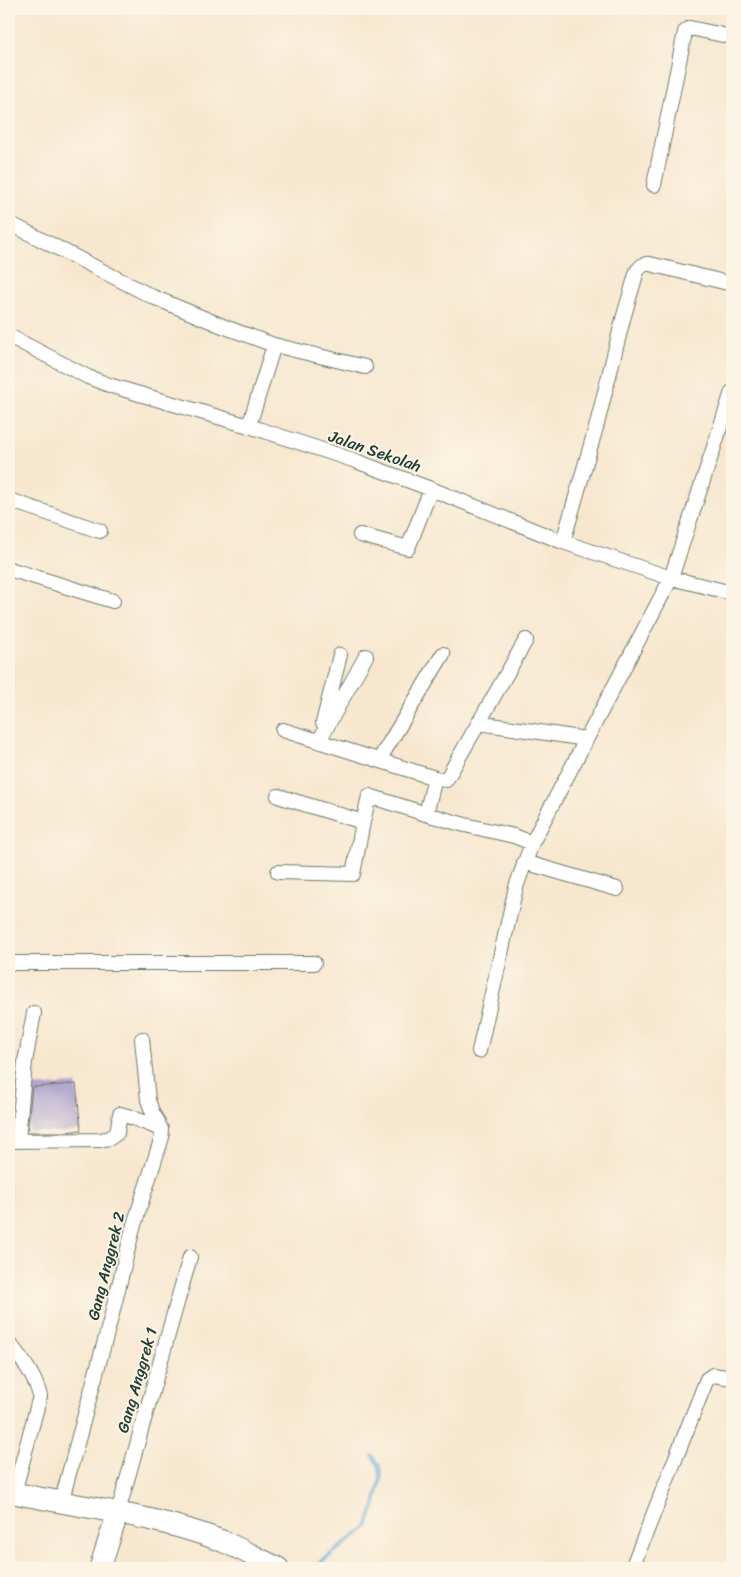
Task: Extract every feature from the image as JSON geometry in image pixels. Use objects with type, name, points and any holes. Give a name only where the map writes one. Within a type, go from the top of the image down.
[{"type":"main road","points":[[12,1492],[61,1503],[118,1512],[165,1524],[223,1542],[278,1568]]},
{"type":"main road","points":[[100,1568],[118,1512]]},
{"type":"street","points":[[654,185],[685,32],[690,28],[732,37]]},
{"type":"street","points":[[9,223],[153,297],[226,327],[274,345],[365,367]]},
{"type":"street","points":[[563,542],[598,424],[623,319],[640,266],[646,263],[732,284]]},
{"type":"street","name":"Jalan Sekolah","points":[[9,336],[88,377],[353,460],[563,542],[671,578],[732,593]]},
{"type":"street","points":[[249,426],[274,345]]},
{"type":"street","points":[[479,1051],[516,887],[524,862],[532,843],[671,578],[732,392]]},
{"type":"street","points":[[360,535],[408,548],[431,489]]},
{"type":"street","points":[[9,500],[100,531]]},
{"type":"street","points":[[9,569],[112,601]]},
{"type":"street","points":[[283,730],[446,780],[526,640]]},
{"type":"street","points":[[379,760],[443,654]]},
{"type":"street","points":[[319,741],[340,655]]},
{"type":"street","points":[[319,741],[366,656]]},
{"type":"street","points":[[479,724],[586,739]]},
{"type":"street","points":[[426,814],[436,778]]},
{"type":"street","points":[[278,796],[363,822]]},
{"type":"street","points":[[278,872],[354,874],[369,796],[465,825],[514,836],[532,843]]},
{"type":"street","points":[[524,862],[617,889]]},
{"type":"street","points":[[9,963],[314,963]]},
{"type":"street","points":[[34,1013],[13,1140],[100,1140],[110,1138],[116,1133],[120,1114],[161,1130]]},
{"type":"street","points":[[142,1039],[148,1100],[161,1130]]},
{"type":"street","name":"Gang Anggrek 2","points":[[61,1503],[111,1318],[132,1228],[162,1137],[161,1130]]},
{"type":"street","name":"Gang Anggrek 1","points":[[118,1512],[190,1257]]},
{"type":"street","points":[[9,1343],[37,1384],[40,1396],[12,1492]]},
{"type":"street","points":[[632,1568],[705,1384],[713,1374],[732,1378]]},
{"type":"building","points":[[76,1084],[81,1130],[29,1132],[28,1124],[32,1087]]},
{"type":"waterway","points":[[316,1568],[318,1564],[367,1527],[375,1505],[381,1477],[379,1465],[373,1456]]}]
